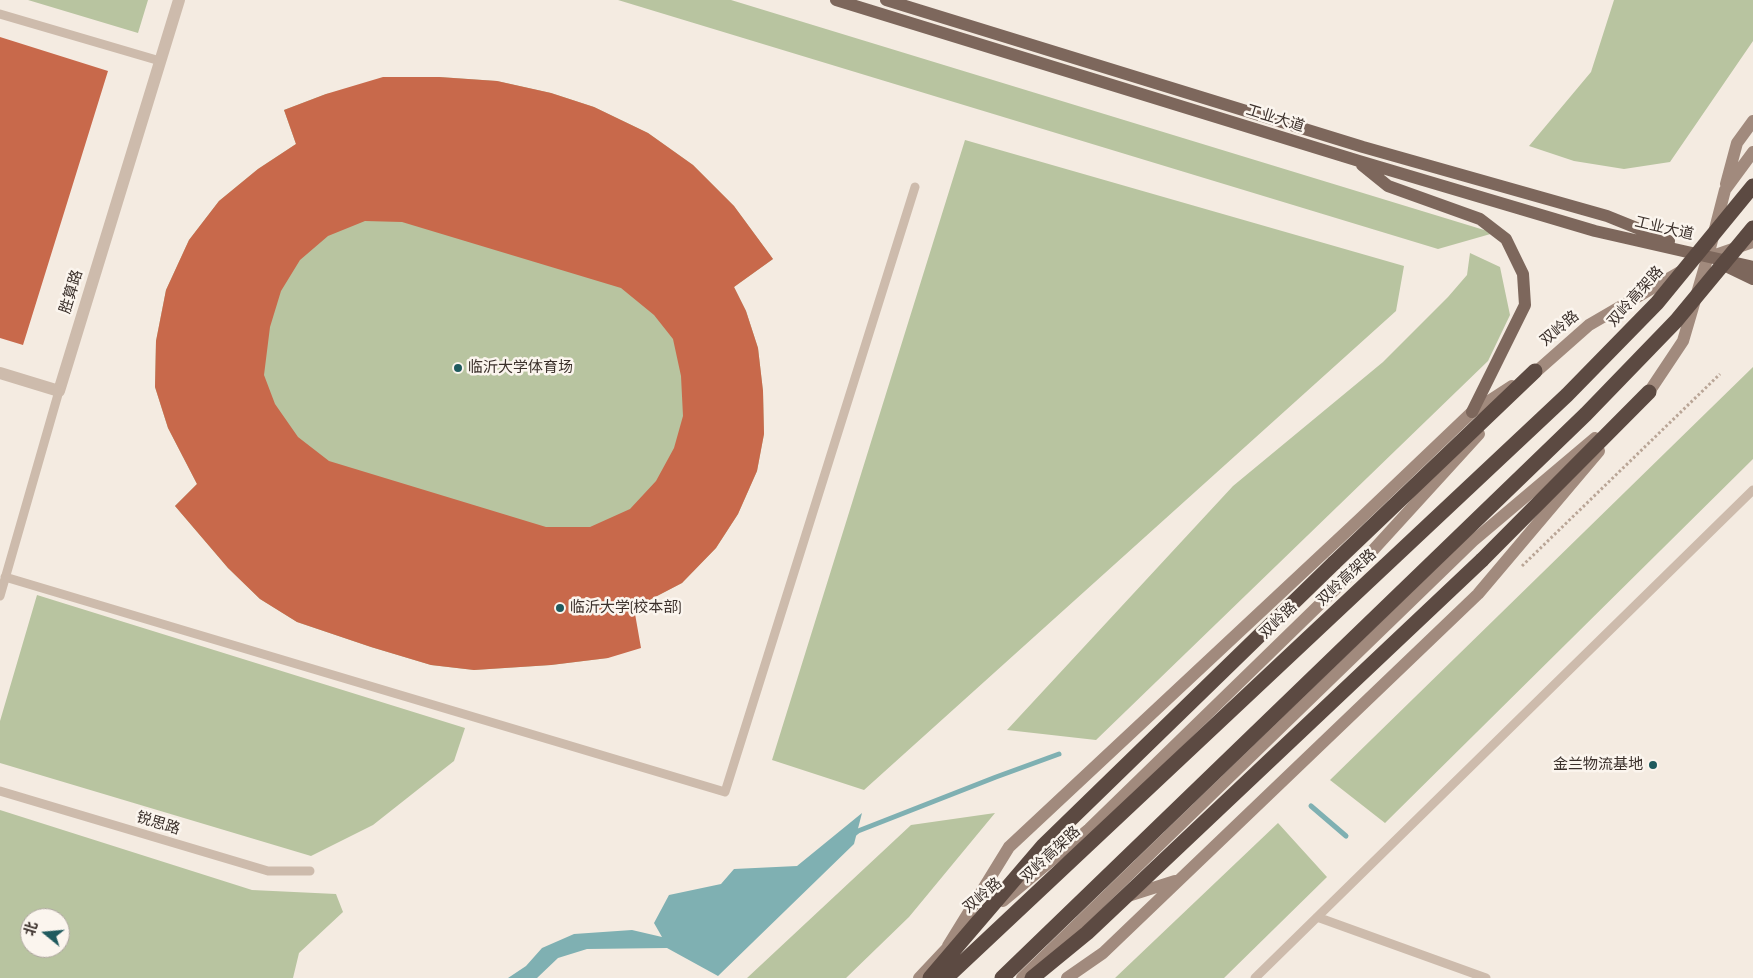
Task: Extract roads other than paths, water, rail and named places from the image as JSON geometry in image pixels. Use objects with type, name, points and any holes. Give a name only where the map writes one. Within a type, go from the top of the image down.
[{"type":"highway","name":"双岭高架路","points":[[946,978],[1568,395],[1657,303],[1753,186]]},
{"type":"highway","points":[[1002,978],[1586,414],[1676,321],[1753,228]]},
{"type":"highway","points":[[930,978],[1043,846],[1535,372]]},
{"type":"highway","points":[[1032,978],[1087,933],[1482,560],[1649,392]]},
{"type":"main road","name":"工业大道","points":[[836,0],[1359,161],[1595,230],[1753,267]]},
{"type":"main road","name":"工业大道","points":[[886,0],[1363,147],[1607,216],[1708,256],[1753,280]]},
{"type":"main road","points":[[1067,978],[1103,953],[1478,594],[1649,392],[1682,341],[1708,256],[1736,143],[1753,121]]},
{"type":"main road","points":[[1725,190],[1753,152]]},
{"type":"main road","points":[[1359,161],[1388,186],[1480,219],[1506,239],[1523,274],[1525,305],[1472,412]]},
{"type":"main road","name":"双岭路","points":[[919,978],[948,946],[1089,829],[1346,578],[1535,372],[1589,325],[1708,256],[1753,242]]},
{"type":"main road","points":[[948,946],[1009,847],[1354,525],[1472,412],[1535,372]]},
{"type":"main road","points":[[1022,978],[1473,541],[1649,392]]},
{"type":"main road","points":[[1096,905],[1178,880]]},
{"type":"street","name":"胜算路","points":[[59,391],[179,0]]},
{"type":"street","points":[[0,373],[59,391]]},
{"type":"lane","points":[[0,14],[160,61]]},
{"type":"lane","points":[[6,577],[725,792],[915,187]]},
{"type":"lane","name":"胜算路","points":[[0,596],[59,391]]},
{"type":"lane","points":[[1255,978],[1753,490]]},
{"type":"lane","name":"锐思路","points":[[0,791],[268,871],[310,871]]},
{"type":"lane","points":[[1317,917],[1486,978]]},
{"type":"water","points":[[862,813],[854,844],[718,976],[667,948],[587,949],[558,958],[537,978],[508,978],[526,966],[542,948],[574,934],[632,930],[662,937],[654,923],[669,895],[721,884],[734,869],[797,866]]},
{"type":"waterway","points":[[854,834],[1059,754]]},
{"type":"waterway","points":[[1311,806],[1346,836]]},
{"type":"place","name":"临沂大学体育场","points":[[458,368]]},
{"type":"place","name":"临沂大学(校本部)","points":[[560,608]]},
{"type":"place","name":"金兰物流基地","points":[[1653,765]]}]
